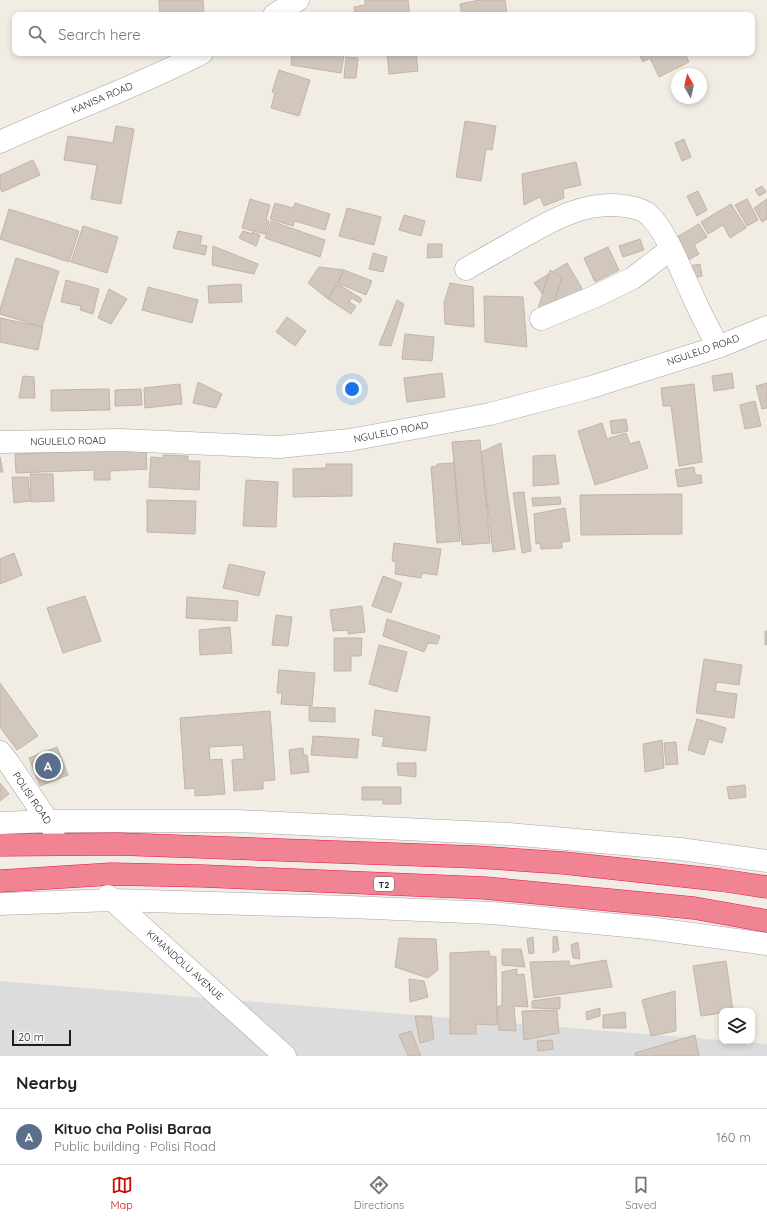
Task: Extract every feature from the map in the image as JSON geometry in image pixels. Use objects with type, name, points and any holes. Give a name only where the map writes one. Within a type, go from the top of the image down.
[{"type":"highway","points":[[0,844],[126,844],[476,856],[572,863],[720,880],[767,887]]},
{"type":"highway","name":"T2","points":[[0,881],[111,874],[203,876],[485,888],[694,908],[767,920]]},
{"type":"street","points":[[279,12],[298,0]]},
{"type":"street","name":"KANISA ROAD","points":[[0,142],[34,126],[176,67],[196,56]]},
{"type":"street","points":[[466,269],[548,222],[579,209],[597,206],[620,205],[637,208],[648,214],[658,226],[671,249],[691,294],[718,347]]},
{"type":"street","points":[[541,319],[596,296],[633,278],[671,249]]},
{"type":"street","name":"NGULELO ROAD","points":[[0,442],[121,440],[279,448],[350,440],[490,414],[588,388],[718,347],[767,327]]},
{"type":"street","name":"POLISI ROAD","points":[[0,752],[48,821],[62,844]]},
{"type":"street","points":[[0,823],[48,821],[237,821],[508,834],[680,849],[767,861]]},
{"type":"street","name":"KIMANDOLU AVENUE","points":[[82,876],[113,900],[285,1056]]},
{"type":"street","points":[[2,908],[113,900],[491,913],[648,928],[767,944]]},
{"type":"shaded area","points":[[0,981],[719,1040],[719,1044],[767,1044],[767,1056],[0,1056]]},
{"type":"building","points":[[159,0],[203,0],[204,12],[160,12]]},
{"type":"building","points":[[365,0],[408,0],[410,12],[355,12],[354,7],[365,5]]},
{"type":"building","points":[[480,0],[505,0],[507,12],[461,12],[460,4]]},
{"type":"building","points":[[292,56],[344,56],[341,73],[291,65]]},
{"type":"building","points":[[387,56],[416,56],[418,71],[389,74]]},
{"type":"building","points":[[640,56],[686,56],[689,62],[677,68],[671,68],[671,71],[659,77],[650,58],[643,62]]},
{"type":"building","points":[[346,57],[358,58],[356,78],[344,78]]},
{"type":"building","points":[[279,70],[310,80],[299,116],[271,108],[275,93],[272,92]]},
{"type":"building","points":[[465,121],[496,126],[492,150],[486,149],[481,181],[456,177]]},
{"type":"building","points":[[116,126],[134,129],[121,204],[91,199],[97,165],[64,160],[68,136],[113,143]]},
{"type":"building","points":[[684,139],[691,157],[682,161],[675,143]]},
{"type":"building","points":[[33,160],[40,175],[2,192],[0,188],[0,175]]},
{"type":"building","points":[[576,162],[581,185],[563,189],[564,198],[544,206],[540,197],[524,205],[522,174]]},
{"type":"building","points":[[762,186],[766,192],[759,196],[755,190]]},
{"type":"building","points":[[698,191],[707,210],[697,216],[687,196]]},
{"type":"building","points":[[250,199],[270,205],[266,220],[269,221],[265,234],[242,228]]},
{"type":"building","points":[[747,199],[758,220],[747,226],[735,205]]},
{"type":"building","points":[[767,199],[767,219],[762,222],[754,208]]},
{"type":"building","points":[[275,203],[293,208],[295,203],[330,214],[325,230],[295,221],[293,226],[270,219]]},
{"type":"building","points":[[731,204],[746,228],[730,238],[723,225],[708,234],[701,222]]},
{"type":"building","points":[[347,208],[381,217],[374,245],[339,236]]},
{"type":"building","points":[[9,209],[79,231],[69,262],[0,239]]},
{"type":"building","points":[[404,215],[425,221],[421,236],[399,230]]},
{"type":"building","points":[[271,221],[325,240],[320,257],[265,238]]},
{"type":"building","points":[[699,224],[707,237],[694,245],[699,254],[685,262],[672,240]]},
{"type":"building","points":[[83,226],[118,237],[107,273],[71,262]]},
{"type":"building","points":[[178,231],[202,236],[200,245],[207,246],[205,255],[173,248]]},
{"type":"building","points":[[243,231],[260,235],[256,246],[239,238]]},
{"type":"building","points":[[640,239],[644,250],[623,257],[619,246]]},
{"type":"building","points":[[428,244],[442,244],[442,257],[427,258]]},
{"type":"building","points":[[213,246],[258,264],[254,274],[212,265]]},
{"type":"building","points":[[608,247],[619,270],[595,282],[584,258]]},
{"type":"building","points":[[373,253],[387,257],[383,272],[369,269]]},
{"type":"building","points":[[16,258],[59,271],[42,327],[0,314],[0,309]]},
{"type":"building","points":[[567,263],[583,290],[552,306],[534,283]]},
{"type":"building","points":[[700,264],[702,276],[691,278],[689,266]]},
{"type":"building","points":[[319,267],[344,270],[328,299],[308,283]]},
{"type":"building","points":[[344,270],[372,281],[366,295],[338,283]]},
{"type":"building","points":[[550,270],[562,278],[549,314],[537,312]]},
{"type":"building","points":[[66,280],[99,289],[93,314],[80,310],[81,306],[61,302]]},
{"type":"building","points":[[450,283],[473,287],[474,327],[445,324],[444,303]]},
{"type":"building","points":[[241,284],[242,302],[209,303],[208,286]]},
{"type":"building","points":[[338,284],[362,299],[360,303],[352,298],[349,302],[356,306],[351,314],[328,299]]},
{"type":"building","points":[[148,287],[198,300],[192,323],[142,310]]},
{"type":"building","points":[[109,289],[127,299],[111,324],[98,318]]},
{"type":"building","points":[[484,296],[523,297],[527,347],[485,342]]},
{"type":"building","points":[[397,300],[404,304],[391,346],[379,345]]},
{"type":"building","points":[[287,317],[306,331],[295,346],[276,332]]},
{"type":"building","points":[[0,318],[43,327],[38,350],[0,342]]},
{"type":"building","points":[[405,334],[434,337],[432,361],[402,359]]},
{"type":"building","points":[[442,373],[445,397],[407,402],[404,378]]},
{"type":"building","points":[[732,373],[734,388],[714,391],[712,376]]},
{"type":"building","points":[[23,376],[34,377],[35,398],[19,398]]},
{"type":"building","points":[[198,382],[222,394],[216,408],[193,403]]},
{"type":"building","points":[[767,383],[767,408],[762,409],[756,386]]},
{"type":"building","points":[[180,384],[182,404],[145,408],[144,388]]},
{"type":"building","points":[[694,384],[702,462],[679,466],[671,406],[663,406],[661,388]]},
{"type":"building","points":[[109,389],[110,410],[51,411],[51,390]]},
{"type":"building","points":[[141,389],[142,405],[115,406],[115,390]]},
{"type":"building","points":[[755,401],[761,426],[745,429],[740,405]]},
{"type":"building","points":[[626,419],[628,431],[612,434],[610,421]]},
{"type":"building","points":[[602,423],[607,439],[626,433],[630,444],[639,441],[648,468],[595,485],[578,431]]},
{"type":"building","points":[[480,440],[490,543],[462,545],[452,442]]},
{"type":"building","points":[[501,443],[515,549],[493,552],[481,452]]},
{"type":"building","points":[[146,449],[147,469],[110,471],[110,480],[94,480],[94,470],[16,473],[15,454]]},
{"type":"building","points":[[163,455],[188,456],[188,461],[200,461],[199,490],[149,487],[151,457],[163,458]]},
{"type":"building","points":[[555,455],[559,484],[533,486],[533,456]]},
{"type":"building","points":[[0,457],[3,472],[0,472]]},
{"type":"building","points":[[454,463],[460,541],[437,543],[431,467],[437,466],[437,464]]},
{"type":"building","points":[[326,464],[352,464],[352,496],[293,497],[293,469],[326,468]]},
{"type":"building","points":[[694,467],[695,475],[701,475],[702,483],[678,487],[675,470]]},
{"type":"building","points":[[30,474],[53,474],[54,501],[31,502]]},
{"type":"building","points":[[12,477],[28,477],[30,501],[14,503]]},
{"type":"building","points":[[246,480],[278,482],[276,527],[243,526]]},
{"type":"building","points":[[524,492],[531,551],[522,553],[513,493]]},
{"type":"building","points":[[682,494],[682,534],[581,535],[580,495]]},
{"type":"building","points":[[560,497],[561,504],[533,506],[532,498]]},
{"type":"building","points":[[147,500],[196,501],[195,534],[147,532]]},
{"type":"building","points":[[565,508],[570,541],[562,542],[562,548],[541,549],[540,543],[536,544],[534,514]]},
{"type":"building","points":[[394,543],[441,549],[437,575],[422,573],[421,578],[395,574],[396,562],[392,561]]},
{"type":"building","points":[[14,553],[22,575],[0,584],[0,559]]},
{"type":"building","points":[[229,564],[265,572],[259,596],[223,588]]},
{"type":"building","points":[[383,576],[402,583],[391,613],[372,606]]},
{"type":"building","points":[[85,596],[101,641],[63,653],[47,608]]},
{"type":"building","points":[[187,597],[238,601],[237,621],[186,618]]},
{"type":"building","points":[[362,606],[365,632],[348,634],[348,630],[333,631],[330,610]]},
{"type":"building","points":[[276,615],[292,617],[288,646],[272,645]]},
{"type":"building","points":[[387,619],[440,636],[437,644],[428,643],[424,652],[383,636]]},
{"type":"building","points":[[230,627],[232,653],[200,655],[199,630]]},
{"type":"building","points":[[765,631],[767,631],[767,644],[765,645]]},
{"type":"building","points":[[334,638],[362,638],[361,656],[351,656],[351,671],[334,671]]},
{"type":"building","points":[[379,645],[407,652],[397,692],[369,684]]},
{"type":"building","points":[[704,659],[742,665],[739,685],[717,682],[715,691],[737,694],[734,718],[696,713]]},
{"type":"building","points":[[279,670],[315,673],[312,706],[281,704],[282,693],[277,693]]},
{"type":"building","points":[[0,683],[38,736],[17,750],[0,727]]},
{"type":"building","points":[[309,707],[335,708],[335,722],[309,721]]},
{"type":"building","points":[[375,710],[430,717],[426,751],[382,746],[384,737],[372,735]]},
{"type":"building","points":[[270,711],[275,780],[263,781],[263,789],[234,791],[232,760],[244,759],[243,745],[209,747],[210,760],[222,759],[225,794],[195,796],[195,788],[185,789],[180,718]]},
{"type":"building","points":[[697,719],[726,728],[722,743],[709,739],[704,755],[688,750]]},
{"type":"building","points":[[313,736],[359,739],[357,758],[311,755]]},
{"type":"building","points":[[662,740],[664,768],[645,772],[643,744]]},
{"type":"building","points":[[676,742],[678,764],[666,765],[664,743]]},
{"type":"building","points":[[57,747],[68,775],[40,786],[29,758]]},
{"type":"building","points":[[303,748],[304,755],[307,755],[309,772],[291,774],[289,750]]},
{"type":"building","points":[[397,763],[416,763],[416,777],[398,775]]},
{"type":"building","points":[[0,783],[9,794],[0,801]]},
{"type":"building","points":[[745,785],[746,797],[729,799],[727,787]]},
{"type":"building","points":[[362,787],[401,787],[401,804],[383,804],[383,800],[362,800]]},
{"type":"building","points":[[557,936],[559,950],[553,953],[553,937]]},
{"type":"building","points":[[533,937],[534,953],[529,954],[527,939]]},
{"type":"building","points":[[399,938],[436,939],[438,970],[428,978],[395,967]]},
{"type":"building","points":[[578,942],[580,959],[573,958],[571,945]]},
{"type":"building","points":[[502,949],[521,949],[525,967],[502,965]]},
{"type":"building","points":[[489,951],[490,956],[496,957],[497,1025],[476,1024],[476,1034],[450,1034],[450,953]]},
{"type":"building","points":[[606,960],[612,987],[534,998],[530,962],[569,961],[570,966]]},
{"type":"building","points":[[726,961],[733,1008],[719,1008],[719,1013],[701,1016],[693,966]]},
{"type":"building","points":[[517,969],[517,975],[524,974],[528,1007],[514,1006],[516,1031],[499,1030],[497,1007],[502,1005],[502,972]]},
{"type":"building","points":[[409,979],[424,981],[428,997],[410,1002]]},
{"type":"building","points":[[675,991],[676,1031],[651,1036],[642,1000]]},
{"type":"building","points":[[560,997],[560,1009],[532,1008],[532,1001]]},
{"type":"building","points":[[600,1008],[600,1016],[587,1020],[586,1012]]},
{"type":"building","points":[[557,1010],[559,1033],[524,1040],[522,1011]]},
{"type":"building","points":[[625,1012],[626,1028],[603,1028],[603,1015]]},
{"type":"building","points":[[415,1016],[431,1016],[434,1039],[420,1043]]},
{"type":"building","points":[[411,1031],[421,1056],[408,1056],[399,1035]]},
{"type":"building","points":[[695,1035],[699,1056],[635,1056],[635,1053]]},
{"type":"building","points":[[552,1040],[553,1049],[538,1051],[537,1041]]},
{"type":"place","name":"Kituo cha Polisi Baraa","points":[[48,766]]}]
